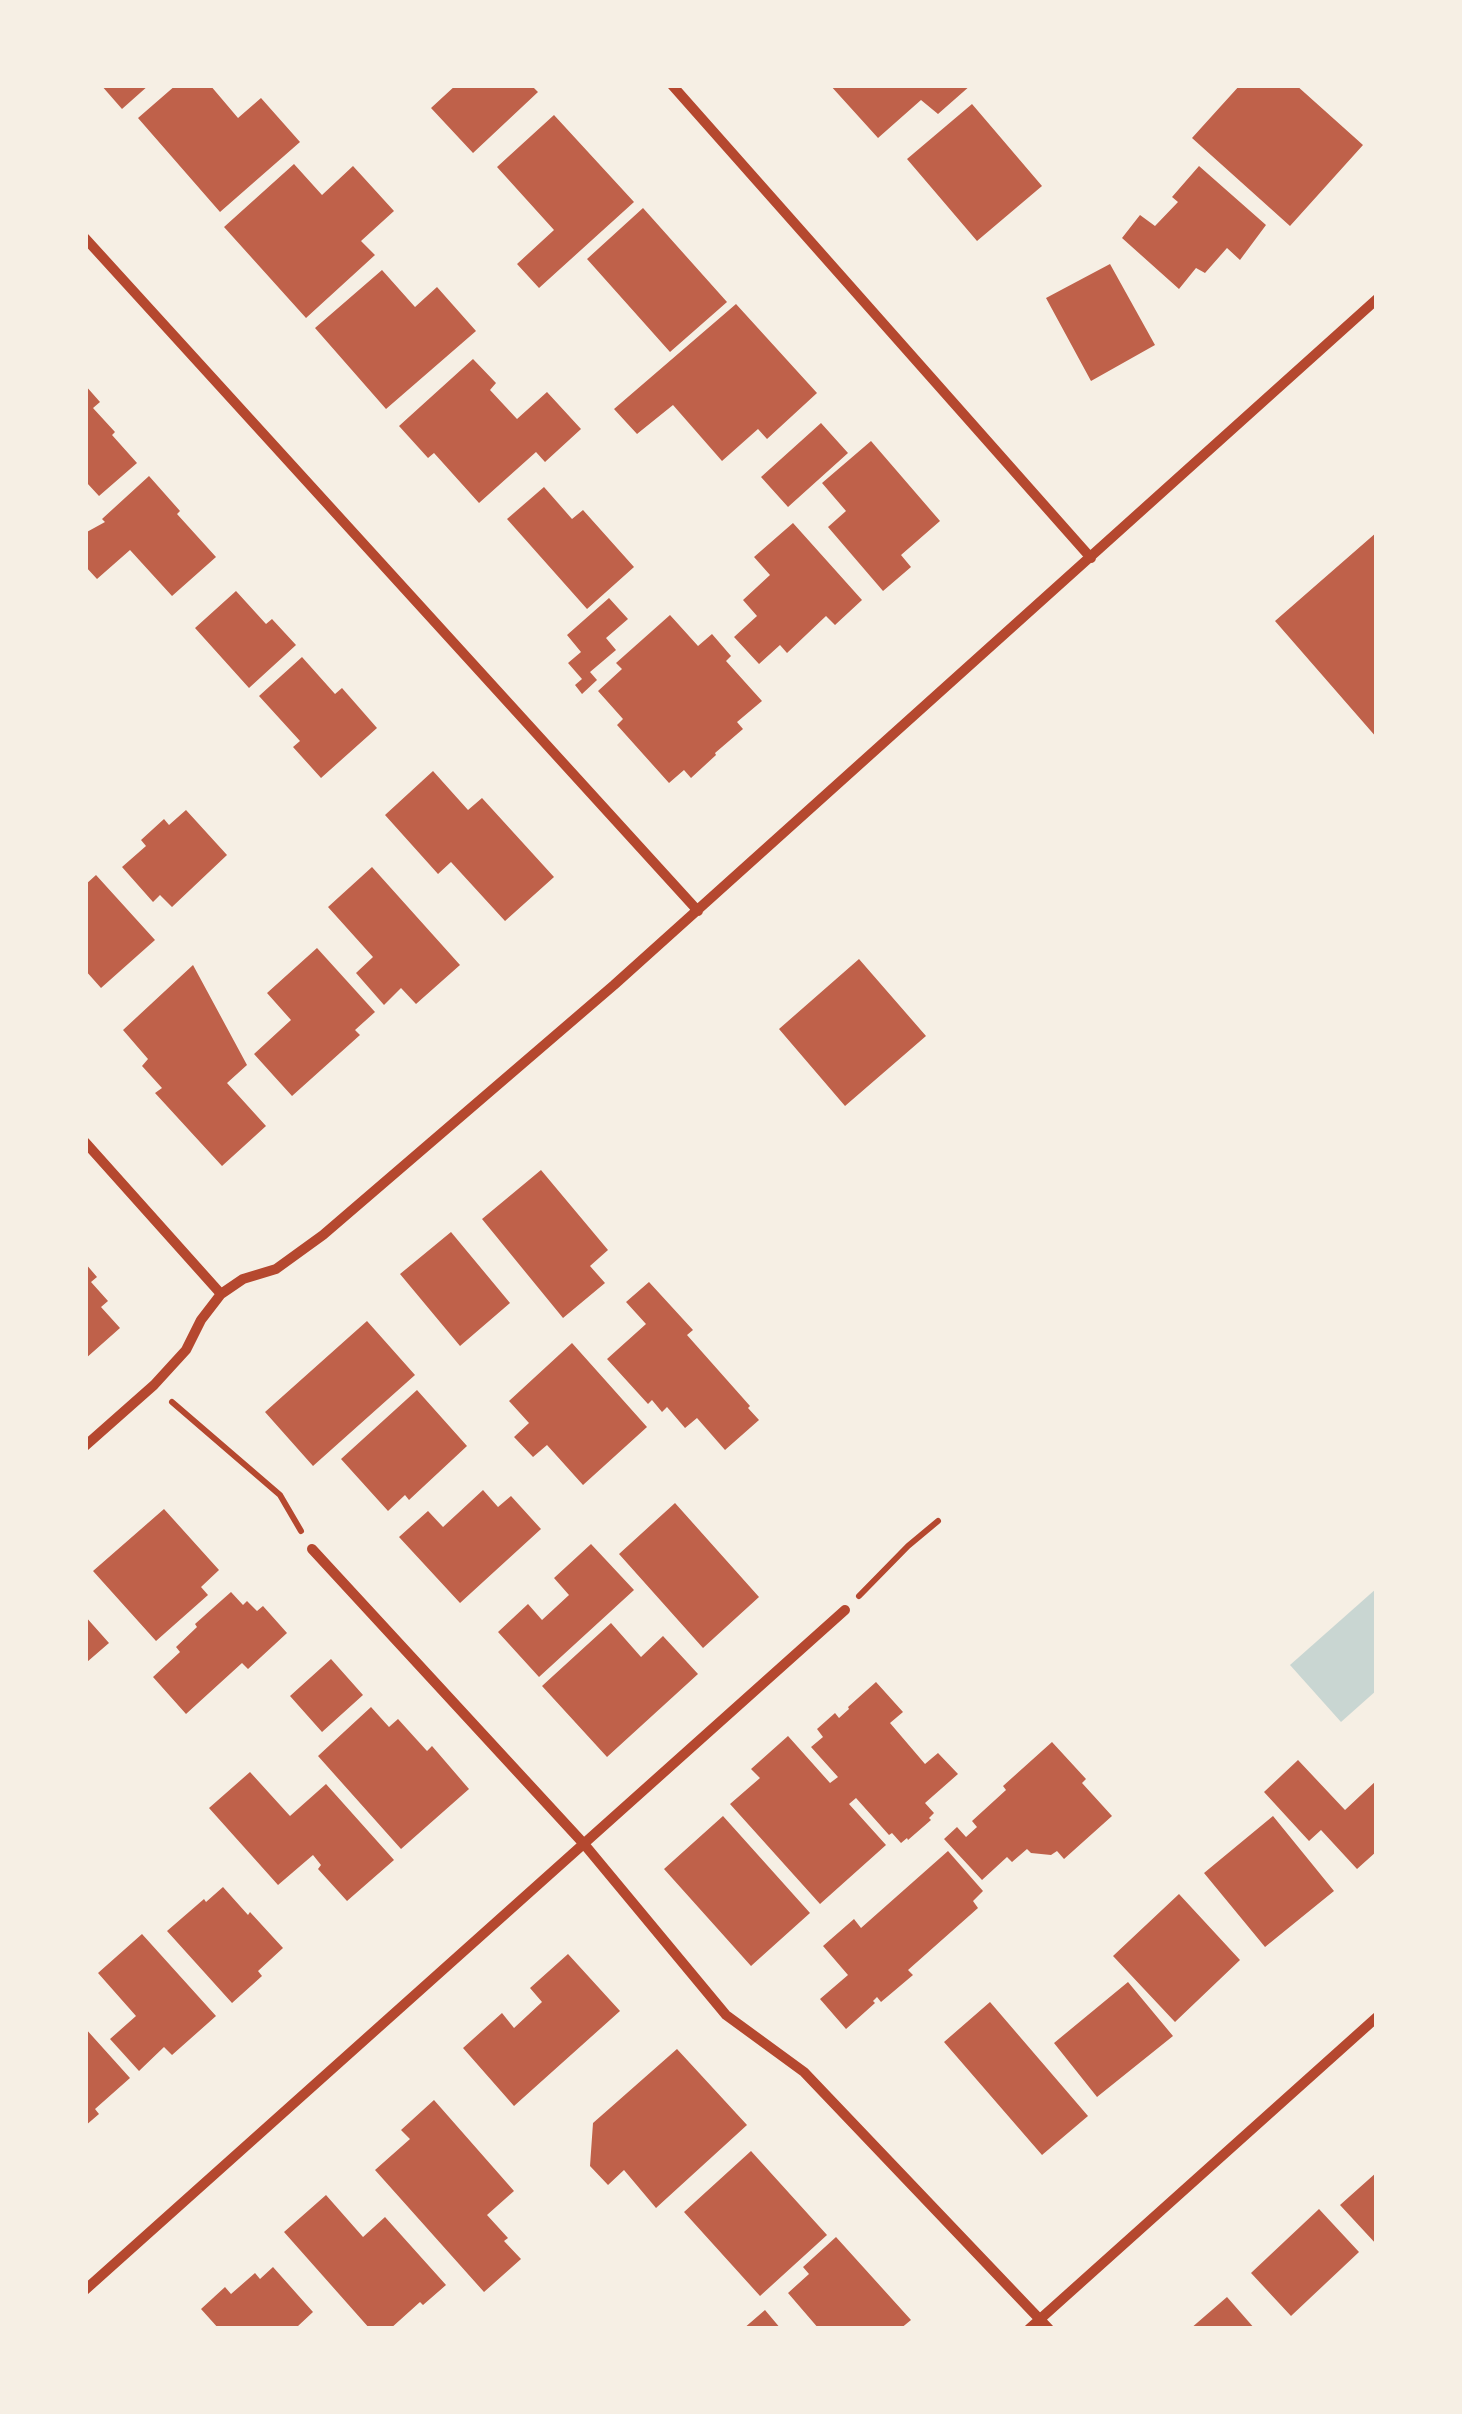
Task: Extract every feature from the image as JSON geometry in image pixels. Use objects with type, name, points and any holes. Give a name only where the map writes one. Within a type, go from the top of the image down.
[{"type":"street","points":[[672,85],[1092,558]]},
{"type":"street","points":[[85,238],[698,911]]},
{"type":"street","points":[[85,1446],[154,1385],[186,1350],[201,1320],[221,1294],[243,1278],[276,1270],[323,1235],[698,911],[1377,299]]},
{"type":"street","points":[[85,1142],[221,1294]]},
{"type":"street","points":[[312,1549],[584,1844],[726,2016],[804,2072],[1049,2329]]},
{"type":"street","points":[[85,2290],[845,1610]]},
{"type":"street","points":[[1029,2329],[1377,2017]]},
{"type":"path","points":[[172,1402],[280,1495],[312,1549]]},
{"type":"path","points":[[845,1610],[938,1521]]},
{"type":"shaded area","points":[[1377,1588],[1377,1690],[1341,1722],[1290,1665]]},
{"type":"building","points":[[101,85],[149,85],[122,109]]},
{"type":"building","points":[[176,85],[210,85],[238,118],[261,98],[300,142],[220,212],[138,118]]},
{"type":"building","points":[[456,85],[531,85],[538,92],[473,153],[431,108]]},
{"type":"building","points":[[830,85],[971,85],[938,114],[921,100],[878,138]]},
{"type":"building","points":[[1240,85],[1296,85],[1363,145],[1290,226],[1192,138]]},
{"type":"building","points":[[972,104],[1042,186],[977,241],[907,159]]},
{"type":"building","points":[[554,115],[634,202],[539,288],[517,264],[554,230],[497,167]]},
{"type":"building","points":[[294,164],[322,195],[353,166],[394,211],[361,241],[375,255],[306,318],[224,227]]},
{"type":"building","points":[[1199,166],[1266,225],[1240,260],[1227,248],[1205,273],[1196,268],[1179,289],[1122,238],[1140,215],[1155,226],[1178,202],[1172,197]]},
{"type":"building","points":[[643,208],[727,302],[670,352],[587,259]]},
{"type":"building","points":[[1110,264],[1155,345],[1091,381],[1046,298]]},
{"type":"building","points":[[382,270],[415,307],[437,287],[476,331],[386,409],[315,328]]},
{"type":"building","points":[[736,304],[817,393],[767,439],[758,429],[722,461],[673,405],[637,434],[614,409]]},
{"type":"building","points":[[473,359],[496,383],[490,390],[517,419],[547,392],[581,429],[545,462],[536,452],[479,503],[434,453],[428,458],[399,426]]},
{"type":"building","points":[[85,385],[100,402],[93,408],[137,463],[99,496],[85,485]]},
{"type":"building","points":[[821,423],[848,453],[788,507],[761,477]]},
{"type":"building","points":[[871,441],[940,521],[901,555],[911,567],[883,591],[828,527],[846,511],[822,483]]},
{"type":"building","points":[[149,476],[216,557],[172,596],[130,550],[97,579],[85,566],[85,533],[105,522],[102,519]]},
{"type":"building","points":[[544,487],[572,519],[583,510],[634,567],[587,609],[507,519]]},
{"type":"building","points":[[793,523],[862,600],[835,625],[826,616],[787,653],[780,645],[759,664],[734,637],[757,616],[743,600],[770,575],[754,557]]},
{"type":"building","points":[[1377,532],[1377,738],[1275,621]]},
{"type":"building","points":[[236,591],[266,624],[272,619],[296,645],[249,688],[195,628]]},
{"type":"building","points":[[609,598],[628,619],[606,638],[616,650],[590,672],[597,680],[582,694],[575,685],[582,679],[568,663],[581,652],[567,635]]},
{"type":"building","points":[[670,615],[698,646],[712,634],[731,656],[726,661],[762,701],[737,722],[743,729],[691,778],[684,770],[669,783],[617,725],[623,719],[598,691],[622,669],[616,663]]},
{"type":"building","points":[[302,657],[335,694],[342,688],[377,728],[321,778],[293,747],[300,741],[259,696]]},
{"type":"building","points":[[433,771],[468,810],[482,798],[554,877],[505,921],[451,862],[438,874],[385,815]]},
{"type":"building","points":[[186,810],[227,855],[172,907],[160,895],[153,902],[122,867],[146,846],[141,840],[164,819],[169,825]]},
{"type":"building","points":[[372,867],[460,965],[416,1004],[401,988],[384,1005],[356,973],[373,957],[328,907]]},
{"type":"building","points":[[96,875],[155,940],[101,988],[85,970],[85,885]]},
{"type":"building","points":[[317,948],[375,1012],[355,1030],[360,1035],[292,1096],[254,1054],[291,1020],[267,993]]},
{"type":"building","points":[[859,959],[926,1036],[845,1106],[779,1029]]},
{"type":"building","points":[[193,965],[247,1065],[227,1083],[266,1126],[222,1166],[155,1093],[162,1088],[142,1066],[148,1059],[123,1030]]},
{"type":"building","points":[[541,1170],[608,1250],[590,1266],[605,1283],[563,1318],[482,1219]]},
{"type":"building","points":[[451,1232],[510,1303],[460,1346],[400,1274]]},
{"type":"building","points":[[85,1263],[97,1277],[91,1282],[108,1301],[101,1307],[120,1328],[85,1359]]},
{"type":"building","points":[[649,1282],[693,1330],[687,1335],[759,1420],[725,1450],[697,1418],[685,1428],[667,1407],[662,1412],[652,1400],[648,1404],[607,1359],[646,1324],[626,1302]]},
{"type":"building","points":[[367,1321],[415,1375],[313,1466],[265,1412]]},
{"type":"building","points":[[572,1343],[647,1427],[583,1485],[547,1445],[533,1457],[514,1437],[529,1423],[509,1401]]},
{"type":"building","points":[[417,1390],[467,1446],[409,1500],[405,1495],[388,1511],[341,1459]]},
{"type":"building","points":[[483,1490],[498,1507],[511,1496],[541,1529],[460,1603],[399,1537],[428,1511],[443,1527]]},
{"type":"building","points":[[675,1503],[759,1597],[703,1648],[619,1554]]},
{"type":"building","points":[[164,1509],[219,1570],[201,1587],[208,1595],[156,1641],[93,1571]]},
{"type":"building","points":[[591,1544],[634,1590],[539,1677],[498,1632],[528,1604],[542,1620],[569,1595],[554,1578]]},
{"type":"building","points":[[231,1592],[243,1605],[247,1601],[257,1611],[263,1606],[287,1633],[248,1669],[242,1663],[186,1714],[153,1677],[180,1652],[176,1647],[197,1627],[195,1624]]},
{"type":"building","points":[[85,1616],[109,1643],[87,1662],[85,1660]]},
{"type":"building","points":[[611,1623],[641,1657],[663,1636],[698,1674],[607,1757],[542,1686]]},
{"type":"building","points":[[331,1659],[363,1695],[322,1732],[290,1696]]},
{"type":"building","points":[[876,1682],[903,1712],[890,1723],[925,1764],[938,1753],[958,1774],[925,1803],[934,1813],[931,1820],[901,1843],[856,1798],[849,1804],[886,1845],[820,1904],[730,1804],[760,1778],[751,1769],[788,1736],[830,1783],[838,1777],[811,1747],[823,1737],[817,1729],[835,1713],[839,1718]]},
{"type":"building","points":[[371,1707],[389,1727],[398,1719],[427,1751],[432,1746],[469,1789],[401,1849],[318,1756]]},
{"type":"building","points":[[1052,1742],[1086,1779],[1082,1783],[1112,1816],[1064,1859],[1057,1851],[1051,1855],[1027,1849],[1012,1862],[1007,1857],[982,1880],[944,1839],[957,1827],[966,1837],[977,1827],[972,1821],[1006,1790],[1003,1786]]},
{"type":"building","points":[[1298,1760],[1345,1810],[1377,1780],[1377,1851],[1357,1869],[1321,1830],[1309,1841],[1264,1792]]},
{"type":"building","points":[[250,1772],[290,1816],[326,1784],[394,1860],[347,1901],[318,1869],[321,1865],[313,1855],[278,1885],[209,1808]]},
{"type":"building","points":[[723,1816],[810,1913],[751,1966],[664,1869]]},
{"type":"building","points":[[1273,1816],[1334,1891],[1265,1947],[1204,1873]]},
{"type":"building","points":[[948,1851],[983,1891],[973,1901],[978,1908],[908,1970],[913,1975],[881,2002],[877,1997],[846,2029],[820,1999],[848,1975],[823,1946],[854,1919],[861,1928]]},
{"type":"building","points":[[223,1887],[283,1948],[258,1971],[262,1976],[232,2003],[167,1931]]},
{"type":"building","points":[[1179,1894],[1240,1960],[1175,2022],[1113,1956]]},
{"type":"building","points":[[142,1934],[216,2016],[172,2055],[164,2047],[139,2071],[110,2039],[136,2016],[98,1973]]},
{"type":"building","points":[[568,1954],[620,2011],[514,2106],[463,2048],[502,2013],[514,2028],[542,2002],[530,1988]]},
{"type":"building","points":[[1128,1982],[1173,2036],[1097,2097],[1054,2043]]},
{"type":"building","points":[[990,2002],[1088,2116],[1042,2155],[944,2042]]},
{"type":"building","points":[[85,2028],[130,2078],[95,2109],[99,2114],[85,2126]]},
{"type":"building","points":[[677,2049],[747,2125],[656,2208],[624,2170],[608,2185],[590,2166],[593,2123]]},
{"type":"building","points":[[434,2100],[514,2191],[487,2215],[521,2259],[484,2292],[375,2170],[410,2139],[401,2130]]},
{"type":"building","points":[[751,2151],[827,2235],[760,2296],[684,2212]]},
{"type":"building","points":[[1377,2172],[1377,2245],[1340,2205]]},
{"type":"building","points":[[326,2195],[363,2237],[385,2217],[446,2285],[390,2329],[370,2329],[284,2232]]},
{"type":"building","points":[[1319,2209],[1359,2252],[1291,2316],[1251,2273]]},
{"type":"building","points":[[836,2237],[911,2320],[900,2329],[819,2329],[788,2293],[809,2274],[803,2267]]},
{"type":"building","points":[[273,2267],[313,2312],[298,2326],[300,2329],[219,2329],[201,2309],[225,2287],[231,2294],[255,2273],[260,2279]]},
{"type":"building","points":[[1227,2297],[1255,2329],[1190,2329]]},
{"type":"building","points":[[765,2310],[781,2329],[743,2329]]}]
